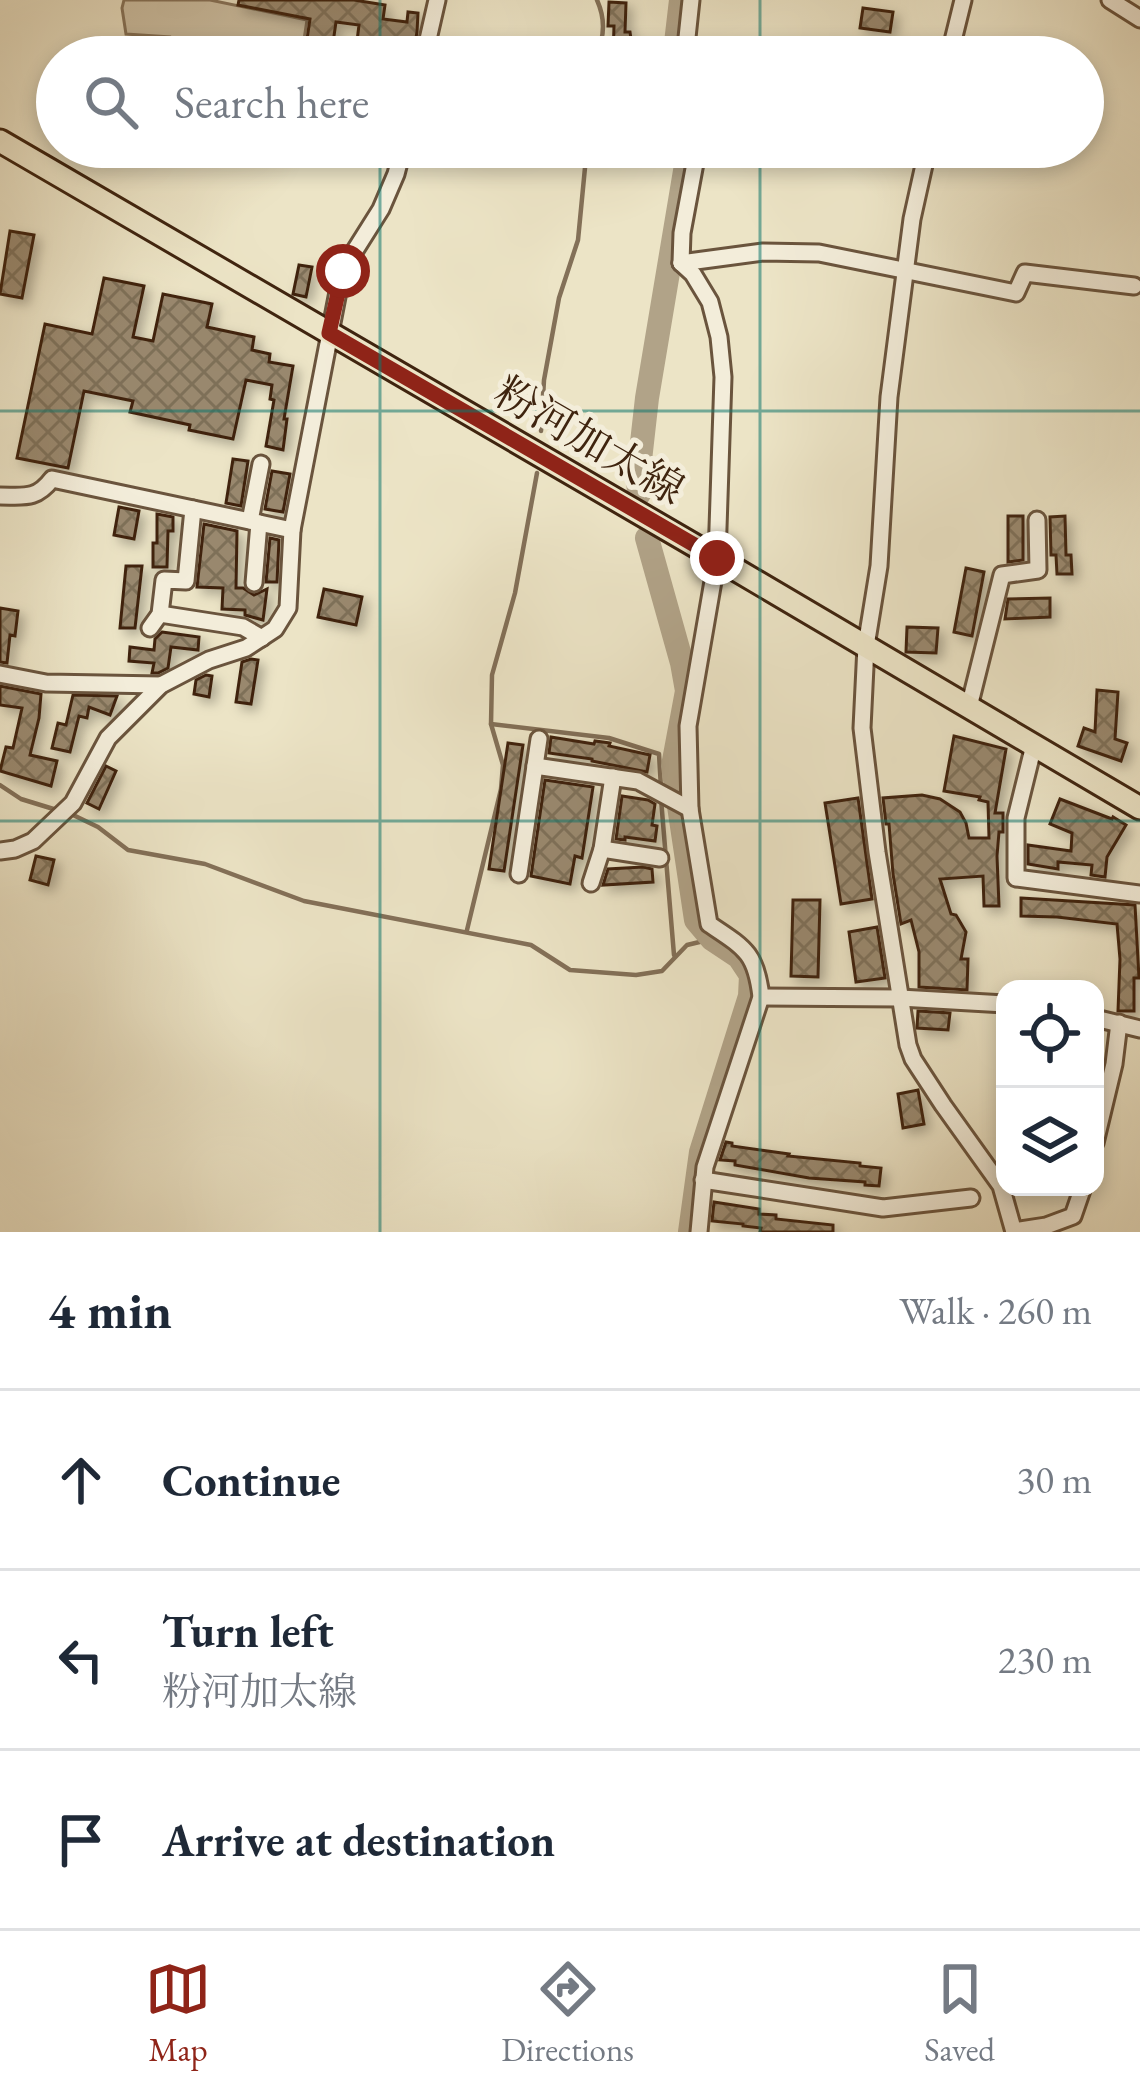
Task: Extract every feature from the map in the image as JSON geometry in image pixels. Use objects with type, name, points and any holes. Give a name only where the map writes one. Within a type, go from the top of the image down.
[{"type":"main road","name":"粉河加太線","points":[[0,141],[36,162]]},
{"type":"main road","name":"粉河加太線","points":[[46,168],[1140,808]]},
{"type":"street","points":[[429,36],[437,0]]},
{"type":"street","points":[[687,36],[691,0]]},
{"type":"street","points":[[954,36],[963,0]]},
{"type":"street","points":[[1111,0],[1140,19]]},
{"type":"street","points":[[0,851],[33,841],[73,803],[107,738],[161,685],[209,660],[246,648],[275,629],[288,608],[292,530],[343,271],[381,209],[398,168]]},
{"type":"street","points":[[694,168],[681,263],[710,302],[723,377],[717,558],[688,726],[690,808],[709,924],[751,956],[761,997],[704,1180],[699,1232]]},
{"type":"street","points":[[923,168],[912,219],[889,397],[879,566],[866,646],[862,728],[900,998],[914,1059],[1001,1186],[1014,1232],[1073,1216],[1080,1196]]},
{"type":"street","points":[[681,263],[763,252],[819,253],[1016,292],[1024,273],[1134,286]]},
{"type":"street","points":[[254,583],[261,464]]},
{"type":"street","points":[[0,496],[31,496],[43,492],[52,479],[292,530]]},
{"type":"street","points":[[193,509],[186,581],[164,580],[155,621],[243,627],[262,638]]},
{"type":"street","points":[[969,707],[1002,575],[1038,570],[1037,520]]},
{"type":"street","points":[[0,674],[46,682],[161,685]]},
{"type":"street","points":[[518,874],[539,740]]},
{"type":"street","points":[[1034,745],[1016,818],[1016,878],[1140,894]]},
{"type":"street","points":[[535,766],[653,787],[690,808]]},
{"type":"street","points":[[590,883],[602,849],[613,777]]},
{"type":"street","points":[[602,849],[661,858]]},
{"type":"street","points":[[761,997],[996,1003]]},
{"type":"street","points":[[1104,1020],[1140,1029]]},
{"type":"street","points":[[1104,1106],[1119,1024]]},
{"type":"street","points":[[704,1180],[883,1208],[971,1198]]},
{"type":"shaded area","points":[[124,0],[210,0],[307,20],[305,36],[155,36],[126,34]]},
{"type":"building","points":[[239,0],[354,0],[385,5],[383,19],[407,22],[408,12],[418,13],[416,36],[358,36],[359,25],[336,22],[334,36],[307,36],[310,19],[238,5]]},
{"type":"building","points":[[609,2],[626,3],[625,32],[630,36],[614,36],[614,26],[608,26]]},
{"type":"building","points":[[863,8],[893,12],[890,32],[860,28]]},
{"type":"building","points":[[10,231],[34,235],[22,298],[0,294]]},
{"type":"building","points":[[299,265],[312,267],[306,297],[293,294]]},
{"type":"building","points":[[104,278],[144,286],[133,337],[153,341],[163,294],[212,304],[207,327],[254,337],[252,350],[270,354],[269,362],[293,366],[283,450],[266,446],[272,385],[246,380],[233,439],[130,412],[133,401],[84,391],[68,468],[17,458],[45,324],[92,334]]},
{"type":"building","points":[[233,459],[248,461],[241,506],[226,503]]},
{"type":"building","points":[[272,471],[290,474],[283,512],[265,509]]},
{"type":"building","points":[[119,507],[139,511],[134,539],[114,535]]},
{"type":"building","points":[[157,514],[173,517],[167,567],[153,567]]},
{"type":"building","points":[[1008,516],[1023,516],[1023,560],[1008,562]]},
{"type":"building","points":[[1065,516],[1066,555],[1071,555],[1072,574],[1057,574],[1056,555],[1051,555],[1050,517]]},
{"type":"building","points":[[204,524],[237,531],[236,588],[254,595],[267,589],[263,620],[245,615],[245,610],[222,609],[223,588],[197,587]]},
{"type":"building","points":[[270,538],[279,540],[277,582],[266,582]]},
{"type":"building","points":[[126,566],[142,566],[135,628],[120,628]]},
{"type":"building","points":[[966,568],[984,572],[972,636],[954,632]]},
{"type":"building","points":[[324,589],[362,597],[356,625],[318,617]]},
{"type":"building","points":[[1050,598],[1050,617],[1005,619],[1008,599]]},
{"type":"building","points":[[0,608],[18,611],[7,663],[0,662]]},
{"type":"building","points":[[907,627],[938,628],[936,653],[906,652]]},
{"type":"building","points":[[162,632],[199,637],[198,650],[171,647],[168,668],[158,673],[152,673],[154,663],[129,661],[130,647],[154,650]]},
{"type":"building","points":[[258,660],[251,704],[236,702],[242,662]]},
{"type":"building","points":[[212,676],[209,697],[194,694],[196,680]]},
{"type":"building","points":[[0,686],[41,694],[30,755],[57,761],[51,786],[0,771],[6,747],[13,748],[22,708],[0,705]]},
{"type":"building","points":[[1097,690],[1118,692],[1115,739],[1127,743],[1121,761],[1078,746],[1084,728],[1095,732]]},
{"type":"building","points":[[73,695],[117,696],[110,715],[89,707],[87,718],[79,716],[70,752],[52,748],[58,723],[66,725]]},
{"type":"building","points":[[954,736],[1006,749],[995,813],[1003,813],[997,856],[999,906],[984,906],[983,876],[940,879],[951,914],[966,932],[961,959],[968,959],[967,990],[919,987],[919,952],[911,920],[901,924],[883,798],[922,795],[940,799],[960,812],[969,838],[989,838],[988,802],[944,791]]},
{"type":"building","points":[[551,737],[610,743],[650,755],[647,772],[549,753]]},
{"type":"building","points":[[508,743],[523,745],[504,871],[489,869]]},
{"type":"building","points":[[106,766],[116,771],[99,809],[87,803]]},
{"type":"building","points":[[545,780],[593,787],[582,858],[575,856],[570,884],[531,876]]},
{"type":"building","points":[[622,796],[655,804],[655,841],[616,839]]},
{"type":"building","points":[[858,798],[872,899],[841,904],[825,803]]},
{"type":"building","points":[[1060,799],[1126,825],[1107,857],[1105,877],[1091,875],[1092,865],[1058,862],[1058,869],[1028,864],[1028,845],[1071,851],[1072,833],[1050,824]]},
{"type":"building","points":[[36,856],[54,860],[48,885],[30,880]]},
{"type":"building","points":[[608,869],[652,869],[653,882],[603,885]]},
{"type":"building","points":[[1021,898],[1135,905],[1139,978],[1134,978],[1134,1011],[1118,1011],[1117,924],[1021,916]]},
{"type":"building","points":[[793,900],[820,900],[818,977],[791,976]]},
{"type":"building","points":[[877,927],[885,978],[856,982],[849,932]]},
{"type":"building","points":[[918,1011],[950,1013],[948,1030],[917,1028]]},
{"type":"building","points":[[918,1090],[924,1124],[903,1128],[898,1094]]},
{"type":"building","points":[[726,1142],[881,1168],[879,1186],[735,1165],[735,1161],[720,1160]]},
{"type":"building","points":[[714,1202],[759,1209],[759,1214],[776,1215],[776,1219],[833,1225],[833,1232],[760,1232],[761,1228],[712,1221]]},
{"type":"waterway","points":[[597,0],[602,36]]},
{"type":"waterway","points":[[677,36],[681,0]]},
{"type":"waterway","points":[[541,431],[544,380],[559,298],[578,240],[585,168]]},
{"type":"waterway","points":[[639,494],[647,398],[685,168]]},
{"type":"waterway","points":[[467,930],[501,789],[503,765],[491,724],[492,675],[515,593],[537,473]]},
{"type":"waterway","points":[[647,538],[687,691],[673,766],[696,920],[712,939],[739,957],[751,975],[750,996],[701,1152],[690,1232]]},
{"type":"waterway","points":[[491,724],[609,738],[659,754],[661,788]]},
{"type":"waterway","points":[[0,785],[21,799],[60,811]]},
{"type":"waterway","points":[[661,799],[674,955]]},
{"type":"waterway","points":[[71,814],[128,850],[205,864],[304,901],[531,945],[570,970],[636,975],[662,971],[687,945],[712,939]]},
{"type":"route","points":[[343,271],[329,333],[717,558]]}]
